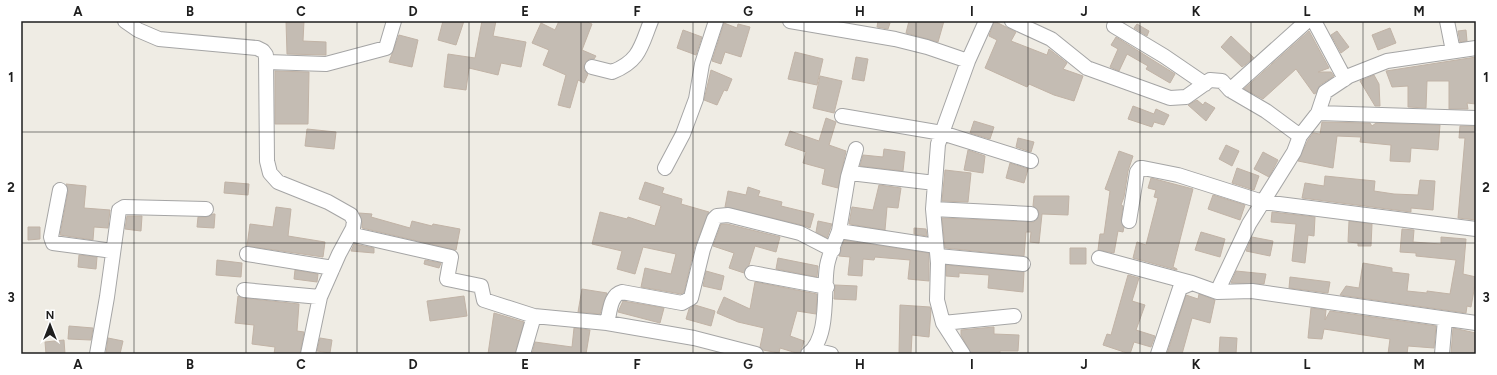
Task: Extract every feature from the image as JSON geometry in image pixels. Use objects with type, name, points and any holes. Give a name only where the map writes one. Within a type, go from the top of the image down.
[{"type":"street","points":[[125,21],[138,30],[159,38],[257,48],[266,55],[267,161],[270,173],[278,182],[328,202],[352,215],[354,221],[350,234],[320,297],[308,354]]},
{"type":"street","points":[[267,62],[326,64],[386,48],[394,21]]},
{"type":"street","points":[[592,67],[612,72],[632,61],[637,56],[651,21]]},
{"type":"street","points":[[665,168],[683,134],[696,99],[702,64],[716,21]]},
{"type":"street","points":[[794,21],[875,28],[968,61]]},
{"type":"street","points":[[963,354],[943,323],[937,300],[937,251],[933,209],[938,144],[968,61],[986,21]]},
{"type":"street","points":[[1012,21],[1051,38],[1087,68],[1170,98],[1186,97],[1210,80],[1222,81],[1230,90],[1266,111],[1300,136]]},
{"type":"street","points":[[1230,90],[1307,21]]},
{"type":"street","points":[[1314,21],[1345,79]]},
{"type":"street","points":[[1447,21],[1453,52]]},
{"type":"street","points":[[1114,26],[1169,59],[1205,84]]},
{"type":"street","points":[[1217,292],[1249,224],[1294,152],[1300,136],[1318,113],[1325,92],[1345,79],[1387,61],[1476,48]]},
{"type":"street","points":[[1318,113],[1413,114],[1476,118]]},
{"type":"street","points":[[842,116],[942,133],[1031,161]]},
{"type":"street","points":[[831,354],[811,352],[822,329],[828,266],[839,231],[856,149]]},
{"type":"street","points":[[1130,221],[1137,172],[1140,168],[1178,175],[1263,202],[1476,229]]},
{"type":"street","points":[[850,173],[935,183]]},
{"type":"street","points":[[60,190],[52,237],[53,243],[113,251]]},
{"type":"street","points":[[96,354],[107,297],[117,214],[121,207],[206,209]]},
{"type":"street","points":[[933,209],[1031,214]]},
{"type":"street","points":[[607,323],[613,298],[616,293],[622,292],[682,303],[691,298],[703,249],[714,219],[717,216],[728,215],[800,233],[833,250]]},
{"type":"street","points":[[839,231],[937,251],[1023,264]]},
{"type":"street","points":[[350,234],[451,257],[447,279],[481,286],[484,300],[534,316],[607,323],[694,338],[756,354]]},
{"type":"street","points":[[247,254],[333,268]]},
{"type":"street","points":[[1100,258],[1192,283],[1217,292],[1252,291],[1476,323]]},
{"type":"street","points":[[752,273],[827,287]]},
{"type":"street","points":[[1158,354],[1180,288],[1192,283]]},
{"type":"street","points":[[244,290],[320,297]]},
{"type":"street","points":[[523,354],[534,316]]},
{"type":"street","points":[[943,323],[1014,316]]},
{"type":"street","points":[[1442,354],[1444,319]]},
{"type":"building","points":[[286,21],[304,21],[303,41],[326,42],[326,55],[287,54]]},
{"type":"building","points":[[443,21],[464,21],[456,45],[438,40]]},
{"type":"building","points":[[482,21],[496,21],[493,36],[526,42],[521,67],[501,63],[498,75],[469,68],[466,90],[444,87],[448,54],[475,58]]},
{"type":"building","points":[[559,21],[585,21],[592,24],[582,50],[596,56],[594,59],[589,59],[584,65],[584,70],[588,74],[584,83],[578,80],[570,108],[558,105],[566,75],[543,65],[549,50],[532,43],[541,23],[555,30]]},
{"type":"building","points":[[878,21],[890,23],[888,29],[877,27]]},
{"type":"building","points":[[909,21],[944,21],[938,42],[906,33]]},
{"type":"building","points":[[994,21],[1016,32],[1011,41],[1047,55],[1049,49],[1067,63],[1063,69],[1083,76],[1074,101],[1054,95],[1029,84],[1027,87],[985,68],[997,40],[989,36]]},
{"type":"building","points":[[724,23],[737,28],[738,24],[750,27],[741,57],[725,52],[721,64],[712,61]]},
{"type":"building","points":[[1137,24],[1149,31],[1147,36],[1134,28]]},
{"type":"building","points":[[1390,28],[1396,43],[1378,50],[1372,35]]},
{"type":"building","points":[[683,30],[702,37],[696,55],[677,48]]},
{"type":"building","points":[[1466,30],[1467,41],[1460,42],[1458,31]]},
{"type":"building","points":[[1309,31],[1329,68],[1318,72],[1331,72],[1334,76],[1320,85],[1316,93],[1314,94],[1296,69],[1263,99],[1244,89]]},
{"type":"building","points":[[1337,31],[1349,47],[1341,53],[1331,35]]},
{"type":"building","points":[[399,35],[418,40],[412,67],[389,62]]},
{"type":"building","points":[[1231,36],[1254,58],[1242,67],[1221,47]]},
{"type":"building","points":[[1116,37],[1175,74],[1170,83],[1146,69],[1148,66],[1127,54],[1119,71],[1110,67],[1118,49],[1111,45]]},
{"type":"building","points":[[795,52],[823,59],[817,85],[788,79]]},
{"type":"building","points":[[856,57],[868,59],[864,81],[852,79]]},
{"type":"building","points":[[1476,57],[1476,104],[1467,103],[1468,109],[1449,109],[1449,81],[1427,81],[1426,108],[1408,107],[1408,86],[1392,87],[1386,71]]},
{"type":"building","points":[[711,70],[732,79],[727,91],[724,90],[717,105],[704,100]]},
{"type":"building","points":[[275,71],[309,72],[308,124],[275,124]]},
{"type":"building","points":[[1374,75],[1379,84],[1380,106],[1375,106],[1360,81]]},
{"type":"building","points":[[820,76],[842,81],[834,113],[813,108]]},
{"type":"building","points":[[1197,100],[1203,105],[1205,102],[1215,108],[1206,121],[1188,105]]},
{"type":"building","points":[[1133,106],[1154,114],[1156,109],[1169,115],[1164,125],[1154,122],[1152,127],[1128,119]]},
{"type":"building","points":[[826,118],[836,122],[829,145],[846,151],[838,188],[822,184],[825,169],[803,163],[806,152],[785,145],[790,131],[819,141]]},
{"type":"building","points":[[974,121],[994,127],[990,139],[970,133]]},
{"type":"building","points":[[1322,122],[1370,123],[1372,126],[1376,123],[1440,125],[1438,150],[1411,148],[1410,162],[1390,161],[1391,145],[1360,142],[1361,137],[1337,136],[1333,168],[1298,161],[1313,133],[1320,134]]},
{"type":"building","points":[[1460,126],[1476,126],[1476,220],[1458,218],[1465,138],[1459,138]]},
{"type":"building","points":[[307,129],[336,132],[334,149],[305,146]]},
{"type":"building","points":[[1018,138],[1034,142],[1031,152],[1016,147]]},
{"type":"building","points":[[1226,145],[1239,151],[1232,166],[1219,159]]},
{"type":"building","points":[[884,149],[905,152],[903,171],[860,166],[863,155],[883,157]]},
{"type":"building","points":[[968,150],[985,156],[983,173],[964,170]]},
{"type":"building","points":[[1119,151],[1133,156],[1128,171],[1124,197],[1121,205],[1123,206],[1121,220],[1124,227],[1123,232],[1118,231],[1114,253],[1098,250],[1100,234],[1104,234],[1110,191],[1105,189]]},
{"type":"building","points":[[1263,152],[1278,160],[1269,177],[1254,169]]},
{"type":"building","points":[[1010,163],[1028,169],[1024,183],[1006,178]]},
{"type":"building","points":[[1237,168],[1259,176],[1254,190],[1232,183]]},
{"type":"building","points":[[945,170],[971,173],[968,202],[942,201]]},
{"type":"building","points":[[1325,176],[1375,181],[1374,191],[1394,194],[1418,195],[1420,180],[1435,181],[1433,210],[1411,208],[1411,212],[1302,198],[1305,183],[1324,186]]},
{"type":"building","points":[[1151,178],[1193,189],[1173,267],[1177,270],[1133,258],[1137,242],[1146,245],[1158,198],[1154,197],[1156,190],[1148,188]]},
{"type":"building","points":[[225,182],[249,184],[248,195],[224,193]]},
{"type":"building","points":[[645,182],[664,188],[662,193],[682,199],[681,204],[709,212],[695,246],[684,292],[681,294],[641,287],[645,268],[671,274],[676,254],[643,247],[635,274],[617,269],[622,251],[592,244],[600,212],[627,219],[628,217],[655,226],[661,206],[639,199]]},
{"type":"building","points":[[66,184],[86,186],[84,208],[110,210],[108,228],[94,227],[93,240],[60,235],[68,192]]},
{"type":"building","points":[[879,185],[901,188],[898,208],[887,207],[885,230],[849,224],[852,207],[873,210]]},
{"type":"building","points":[[748,187],[760,191],[758,196],[782,202],[781,206],[814,214],[810,228],[725,207],[728,191],[746,195]]},
{"type":"building","points":[[1213,195],[1245,205],[1240,220],[1208,209]]},
{"type":"building","points":[[1034,196],[1069,196],[1068,215],[1042,214],[1039,243],[1030,242],[1031,232],[1026,232],[1024,256],[945,248],[942,218],[1034,222],[1039,214],[1038,210],[1033,206]]},
{"type":"building","points":[[276,207],[291,209],[288,236],[325,242],[323,257],[247,246],[250,224],[273,227]]},
{"type":"building","points":[[1272,212],[1315,217],[1314,236],[1308,235],[1305,263],[1292,261],[1296,224],[1271,222]]},
{"type":"building","points":[[359,213],[372,214],[371,217],[410,228],[412,221],[432,226],[433,224],[460,229],[456,250],[362,228]]},
{"type":"building","points":[[215,214],[214,228],[197,227],[198,217],[206,217]]},
{"type":"building","points":[[127,216],[142,216],[141,231],[125,229]]},
{"type":"building","points":[[818,221],[832,224],[827,238],[816,232]]},
{"type":"building","points":[[1349,221],[1372,224],[1371,246],[1358,246],[1358,243],[1348,242]]},
{"type":"building","points":[[721,224],[727,224],[780,237],[776,252],[755,246],[749,265],[744,273],[729,268],[734,253],[713,246]]},
{"type":"building","points":[[28,227],[40,227],[40,239],[28,240]]},
{"type":"building","points":[[914,228],[926,229],[927,236],[914,234]]},
{"type":"building","points":[[1402,229],[1414,230],[1413,242],[1441,244],[1441,237],[1466,239],[1463,274],[1476,277],[1476,279],[1471,307],[1467,306],[1466,313],[1340,295],[1346,286],[1359,288],[1363,263],[1392,268],[1392,272],[1409,274],[1407,291],[1427,293],[1427,291],[1450,294],[1456,260],[1416,256],[1416,253],[1400,252]]},
{"type":"building","points":[[1201,232],[1225,239],[1220,257],[1195,250]]},
{"type":"building","points":[[1252,237],[1273,241],[1270,256],[1246,251]]},
{"type":"building","points":[[844,240],[929,253],[929,281],[908,279],[910,260],[875,257],[874,260],[863,259],[862,276],[848,275],[850,257],[839,256]]},
{"type":"building","points":[[354,244],[374,248],[374,253],[351,251]]},
{"type":"building","points":[[1070,248],[1086,248],[1086,264],[1070,264]]},
{"type":"building","points":[[79,255],[97,257],[96,269],[78,267]]},
{"type":"building","points":[[778,258],[818,266],[817,277],[776,269]]},
{"type":"building","points":[[217,260],[242,263],[241,277],[216,275]]},
{"type":"building","points":[[425,260],[441,263],[439,268],[424,264]]},
{"type":"building","points":[[946,265],[1024,272],[1023,292],[988,288],[989,275],[959,273],[959,277],[946,276]]},
{"type":"building","points":[[295,270],[318,274],[317,282],[294,279]]},
{"type":"building","points":[[706,271],[724,276],[721,290],[703,286]]},
{"type":"building","points":[[1236,271],[1266,274],[1264,284],[1231,283]]},
{"type":"building","points":[[1128,275],[1139,278],[1132,301],[1145,305],[1136,330],[1155,336],[1151,347],[1134,342],[1130,354],[1103,345],[1107,334],[1111,335]]},
{"type":"building","points":[[1290,277],[1330,282],[1328,293],[1289,288]]},
{"type":"building","points":[[755,282],[817,294],[816,314],[797,311],[790,336],[804,341],[800,354],[780,348],[779,353],[763,350],[760,347],[764,328],[738,322],[717,313],[724,297],[750,309]]},
{"type":"building","points":[[835,285],[857,286],[856,300],[834,299]]},
{"type":"building","points":[[582,289],[607,293],[600,314],[578,312]]},
{"type":"building","points":[[1199,294],[1215,300],[1210,323],[1192,318],[1182,354],[1167,354],[1186,295],[1198,299]]},
{"type":"building","points":[[238,296],[243,298],[299,304],[297,331],[304,332],[300,354],[274,354],[275,347],[252,344],[254,325],[235,323]]},
{"type":"building","points":[[464,296],[467,316],[430,321],[427,301]]},
{"type":"building","points":[[623,301],[664,308],[660,323],[618,312]]},
{"type":"building","points":[[695,305],[715,311],[711,326],[686,319],[689,309]]},
{"type":"building","points":[[900,305],[930,307],[931,310],[929,337],[912,335],[911,354],[899,354]]},
{"type":"building","points":[[1311,308],[1326,310],[1325,320],[1330,311],[1436,326],[1434,348],[1408,346],[1407,354],[1388,354],[1390,339],[1324,329],[1322,339],[1308,338]]},
{"type":"building","points":[[494,313],[524,322],[515,354],[488,354]]},
{"type":"building","points":[[69,326],[93,328],[91,340],[68,339]]},
{"type":"building","points":[[994,327],[994,334],[1019,335],[1018,351],[1000,351],[1000,354],[971,354],[961,335],[961,330]]},
{"type":"building","points":[[574,328],[590,330],[586,354],[532,354],[535,342],[572,347]]},
{"type":"building","points":[[1453,328],[1476,333],[1475,354],[1451,354]]},
{"type":"building","points":[[1220,337],[1237,338],[1236,354],[1219,354]]},
{"type":"building","points":[[108,338],[123,341],[120,354],[106,354]]},
{"type":"building","points":[[320,338],[332,340],[330,353],[317,351]]},
{"type":"building","points":[[64,340],[65,354],[46,354],[45,342]]}]
